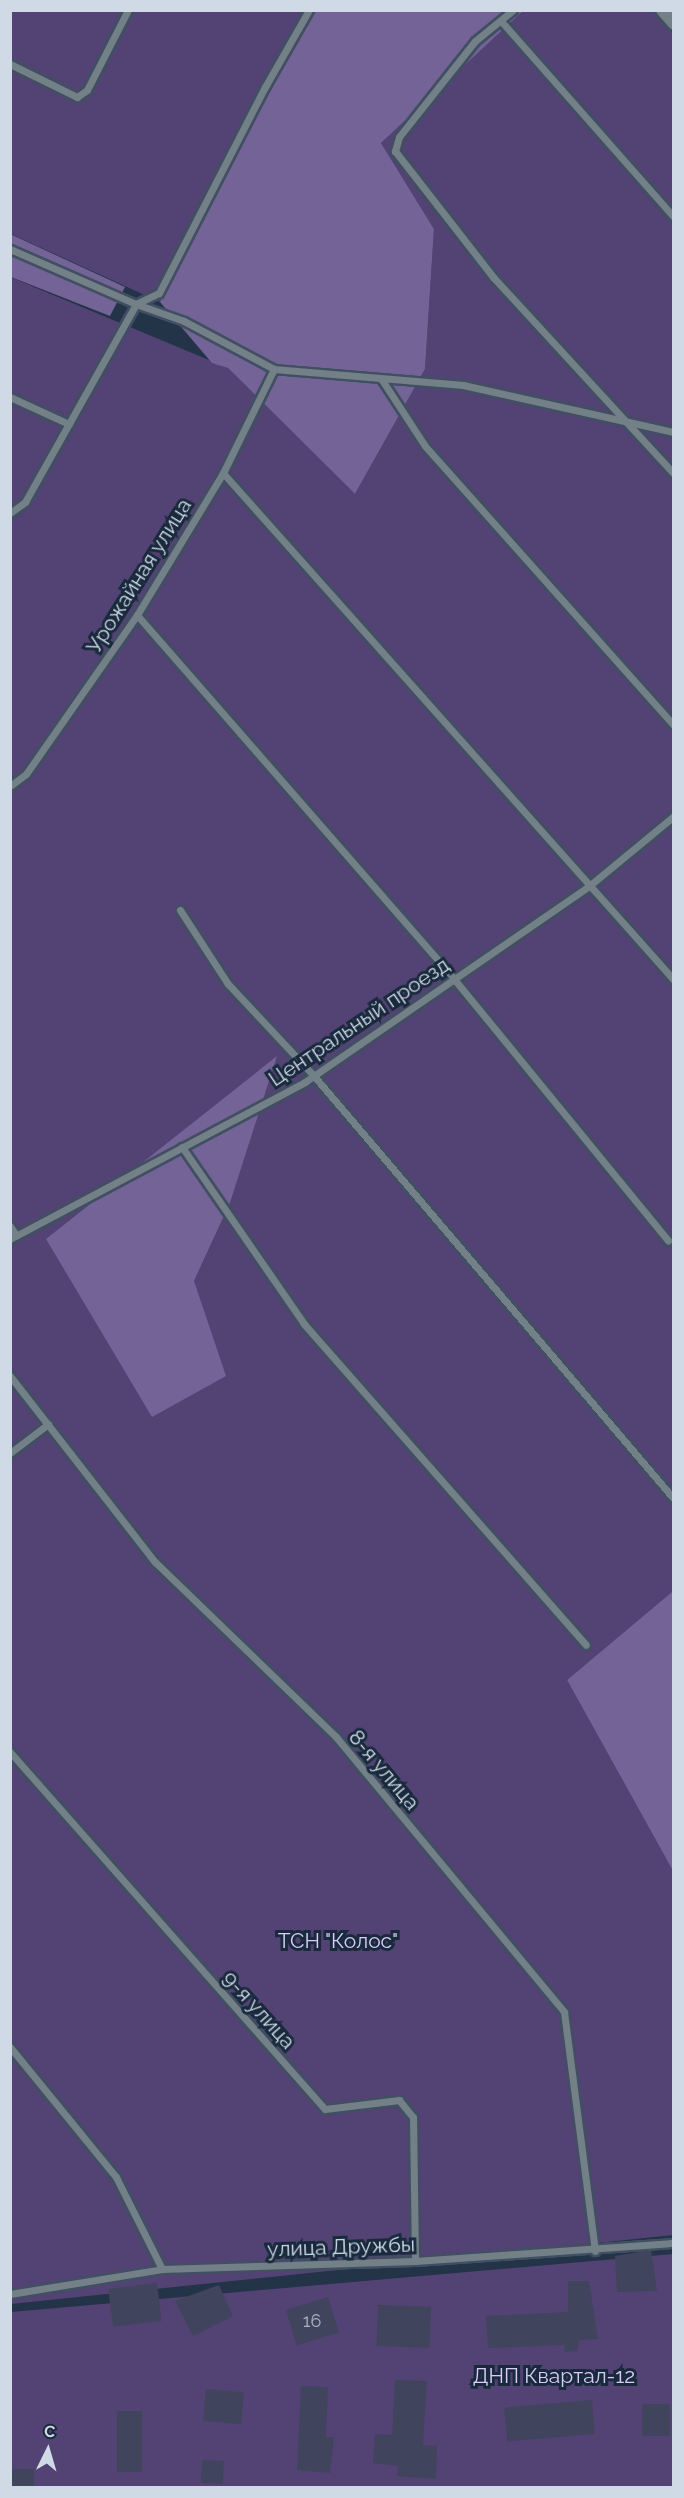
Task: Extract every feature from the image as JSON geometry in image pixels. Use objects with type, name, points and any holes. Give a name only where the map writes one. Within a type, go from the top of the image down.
[{"type":"street","points":[[662,10],[674,24]]},
{"type":"lane","points":[[10,64],[77,97],[87,90],[128,10]]},
{"type":"lane","points":[[10,513],[25,502],[136,304],[159,293],[265,87],[309,10]]},
{"type":"lane","points":[[513,10],[475,41],[399,137],[395,151],[493,278],[674,474]]},
{"type":"lane","points":[[501,21],[674,218]]},
{"type":"lane","points":[[10,249],[136,304],[184,321],[274,369],[382,380],[463,385],[624,418],[674,432]]},
{"type":"lane","name":"Урожайная улица","points":[[10,786],[26,774],[137,615],[223,473],[274,369]]},
{"type":"lane","points":[[382,380],[425,446],[674,725]]},
{"type":"lane","points":[[10,397],[69,424]]},
{"type":"lane","points":[[223,473],[674,980]]},
{"type":"lane","points":[[137,615],[454,979],[668,1240]]},
{"type":"lane","name":"Центральный проезд","points":[[13,1237],[314,1076],[589,886],[674,816]]},
{"type":"lane","points":[[180,910],[228,984],[314,1076],[674,1499]]},
{"type":"lane","points":[[182,1147],[304,1324],[586,1645]]},
{"type":"lane","points":[[10,1226],[13,1237]]},
{"type":"lane","name":"8-я улица","points":[[10,1376],[155,1562],[336,1737],[564,2012],[595,2251]]},
{"type":"lane","points":[[10,1453],[48,1424]]},
{"type":"lane","name":"9-я улица","points":[[10,1752],[325,2109],[399,2100],[412,2117],[415,2261]]},
{"type":"lane","points":[[12,2051],[116,2176],[162,2269]]},
{"type":"lane","name":"улица Дружбы","points":[[10,2294],[162,2269],[415,2261],[595,2251],[674,2243]]},
{"type":"green space","points":[[11,11],[312,11],[160,302],[11,234]]},
{"type":"green space","name":"ТСН \"Колос\"","points":[[523,11],[655,11],[673,34],[673,1591],[567,1680],[673,1871],[673,2235],[11,2304],[10,277],[228,368],[355,494],[425,369],[434,229],[381,143]],"holes":[[[276,1057],[230,1203],[194,1281]]]},
{"type":"green space","name":"ДНП Квартал-12","points":[[673,2254],[673,2487],[11,2488],[11,2312]]},
{"type":"shaded area","points":[[312,11],[523,11],[381,143],[434,229],[425,369],[355,494],[228,368],[212,363],[160,302]]},
{"type":"shaded area","points":[[10,234],[125,287],[110,316],[11,277]]},
{"type":"shaded area","points":[[277,1056],[230,1203],[194,1281],[226,1376],[152,1417],[46,1239]]},
{"type":"shaded area","points":[[673,1591],[673,1871],[567,1680]]},
{"type":"building","points":[[651,2250],[657,2291],[617,2292],[615,2256]]},
{"type":"building","points":[[568,2281],[589,2281],[598,2339],[579,2340],[577,2351],[565,2352],[564,2345],[488,2348],[486,2316],[568,2312]]},
{"type":"building","points":[[157,2283],[162,2321],[113,2327],[108,2289]]},
{"type":"building","points":[[219,2285],[233,2316],[193,2336],[175,2301]]},
{"type":"building","points":[[328,2297],[339,2332],[297,2345],[286,2310]]},
{"type":"building","points":[[378,2305],[431,2307],[430,2348],[377,2346]]},
{"type":"building","points":[[395,2380],[427,2381],[423,2445],[437,2446],[436,2479],[397,2476],[398,2466],[373,2463],[375,2434],[392,2435]]},
{"type":"building","points":[[301,2386],[328,2387],[326,2437],[334,2437],[330,2473],[297,2470]]},
{"type":"building","points":[[206,2389],[244,2392],[241,2424],[203,2421]]},
{"type":"building","points":[[592,2400],[595,2434],[507,2442],[504,2408]]},
{"type":"building","points":[[642,2404],[670,2404],[670,2436],[642,2436]]},
{"type":"building","points":[[117,2411],[142,2411],[142,2472],[117,2472]]},
{"type":"building","points":[[202,2460],[224,2461],[223,2484],[201,2483]]},
{"type":"building","points":[[10,2469],[34,2469],[34,2487],[10,2487]]}]
